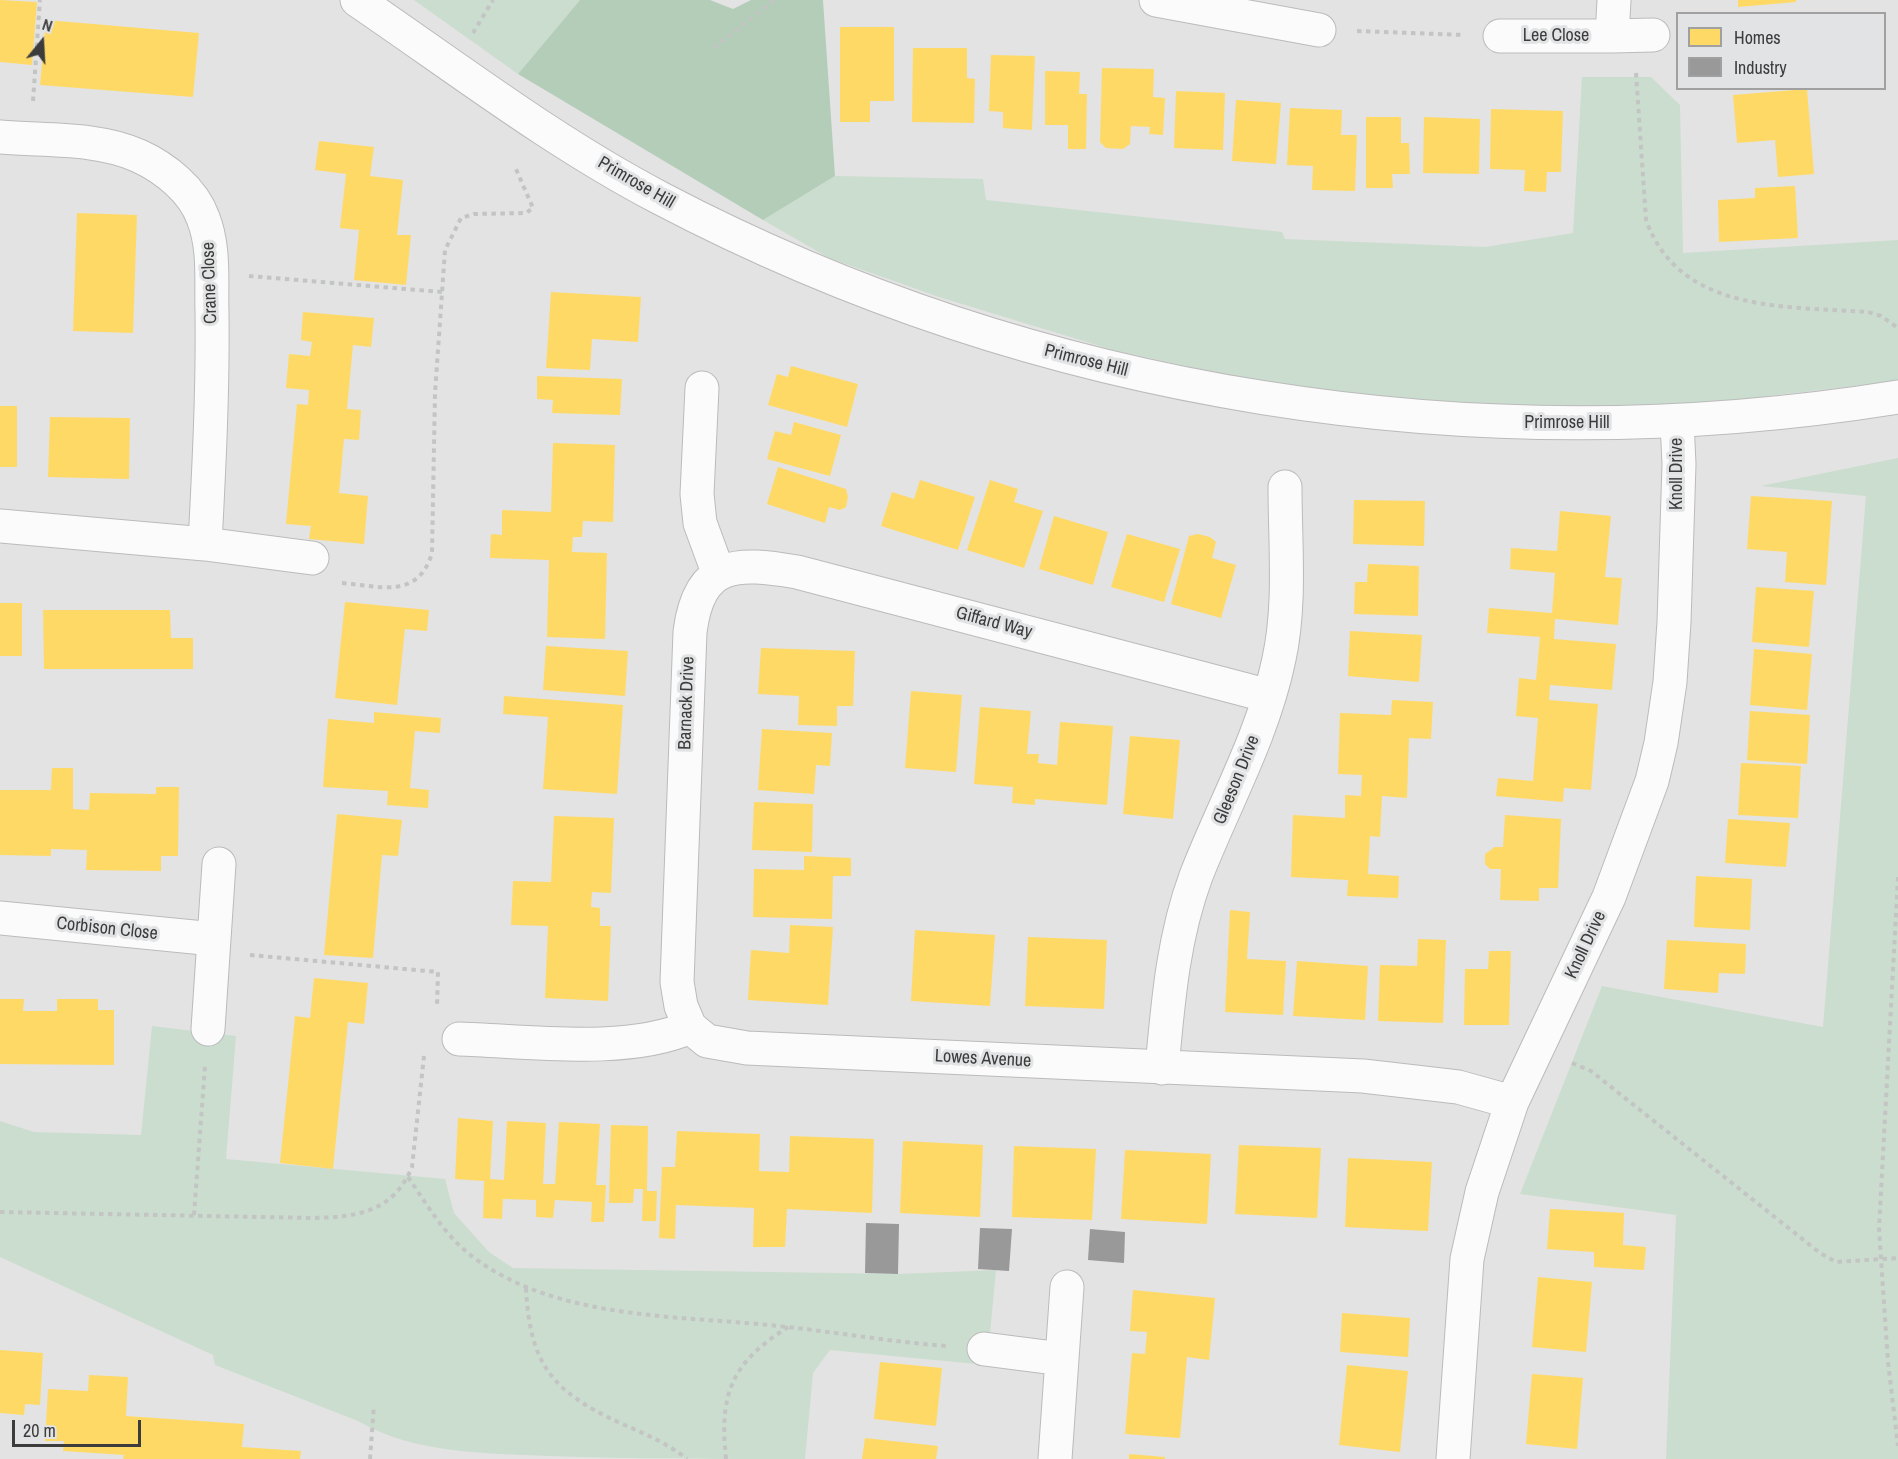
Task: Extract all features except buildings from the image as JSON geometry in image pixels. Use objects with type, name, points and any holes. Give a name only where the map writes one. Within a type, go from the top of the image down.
[{"type":"street","name":"Primrose Hill","points":[[357,0],[517,112],[657,197],[777,254],[965,328],[1169,381],[1333,410],[1484,422],[1586,424],[1677,422],[1819,410],[1898,398]]},
{"type":"street","points":[[1156,0],[1261,10],[1319,30]]},
{"type":"street","name":"Lee Close","points":[[1612,36],[1614,0]]},
{"type":"street","name":"Lee Close","points":[[1500,36],[1653,35]]},
{"type":"street","name":"Crane Close","points":[[0,137],[97,146],[138,155],[172,177],[202,215],[211,250],[213,377],[205,544]]},
{"type":"street","points":[[702,388],[697,494],[700,523],[718,572]]},
{"type":"street","name":"Knoll Drive","points":[[1454,1459],[1467,1259],[1482,1192],[1512,1102],[1609,897],[1652,781],[1661,743],[1670,682],[1674,622],[1677,422]]},
{"type":"street","name":"Gleeson Drive","points":[[1162,1068],[1178,934],[1197,875],[1246,763],[1279,660],[1284,622],[1285,487]]},
{"type":"street","points":[[0,526],[205,544],[322,570]]},
{"type":"street","name":"Giffard Way","points":[[718,572],[736,566],[757,565],[797,572],[1269,696]]},
{"type":"street","name":"Barnack Drive","points":[[690,1027],[681,1005],[677,982],[690,632],[695,604],[707,581],[718,572]]},
{"type":"street","points":[[208,1029],[219,864]]},
{"type":"street","name":"Corbison Close","points":[[0,918],[214,939]]},
{"type":"street","points":[[459,1039],[620,1044],[655,1040],[690,1027]]},
{"type":"street","name":"Lowes Avenue","points":[[690,1027],[707,1041],[747,1047],[1363,1076],[1458,1087],[1512,1102]]},
{"type":"street","points":[[1055,1459],[1067,1287]]},
{"type":"street","points":[[984,1349],[1062,1359]]},
{"type":"path","points":[[33,105],[40,0]]},
{"type":"path","points":[[714,48],[774,0]]},
{"type":"path","points":[[1319,30],[1500,36]]},
{"type":"path","points":[[1636,62],[1645,212],[1651,233],[1673,264],[1695,282],[1751,303],[1868,312],[1881,316],[1898,328]]},
{"type":"path","points":[[322,570],[399,588],[411,583],[428,566],[433,523],[435,393],[445,250],[461,219],[474,214],[526,213],[533,208],[516,169]]},
{"type":"path","points":[[248,276],[442,292]]},
{"type":"path","points":[[1898,877],[1879,1229],[1898,1446]]},
{"type":"path","points":[[272,957],[438,972],[436,1012]]},
{"type":"path","points":[[194,1215],[208,1029]]},
{"type":"path","points":[[1537,1052],[1591,1071],[1821,1253],[1836,1262],[1898,1258]]},
{"type":"path","points":[[0,1212],[350,1217],[376,1208],[395,1194],[408,1177],[416,1136],[424,1055]]},
{"type":"path","points":[[408,1177],[434,1218],[454,1241],[475,1258],[526,1288],[580,1304],[907,1343],[984,1349]]},
{"type":"path","points":[[526,1288],[528,1312],[537,1352],[546,1371],[560,1387],[616,1421],[674,1448],[687,1459]]},
{"type":"path","points":[[726,1459],[724,1410],[742,1363],[759,1346],[788,1327]]},
{"type":"path","points":[[370,1459],[374,1406]]},
{"type":"green space","points":[[414,0],[580,0],[518,74]]},
{"type":"green space","points":[[580,0],[710,0],[733,9],[751,0],[823,0],[835,176],[763,220],[518,74]]},
{"type":"green space","points":[[1582,77],[1651,77],[1680,105],[1683,253],[1898,240],[1898,381],[1699,404],[1561,409],[1376,399],[1237,377],[1113,350],[939,297],[829,258],[763,220],[835,176],[983,179],[986,200],[1282,232],[1285,239],[1485,247],[1573,233]]},
{"type":"green space","points":[[1898,458],[1898,1459],[1666,1459],[1676,1215],[1520,1194],[1602,986],[1823,1027],[1866,496],[1761,486]]},
{"type":"green space","points":[[152,1026],[236,1036],[226,1159],[445,1179],[454,1213],[489,1252],[513,1268],[898,1274],[996,1270],[987,1365],[830,1350],[813,1373],[805,1459],[677,1459],[500,1454],[426,1446],[380,1432],[358,1421],[215,1365],[213,1355],[0,1257],[0,1121],[34,1132],[141,1135]]}]
